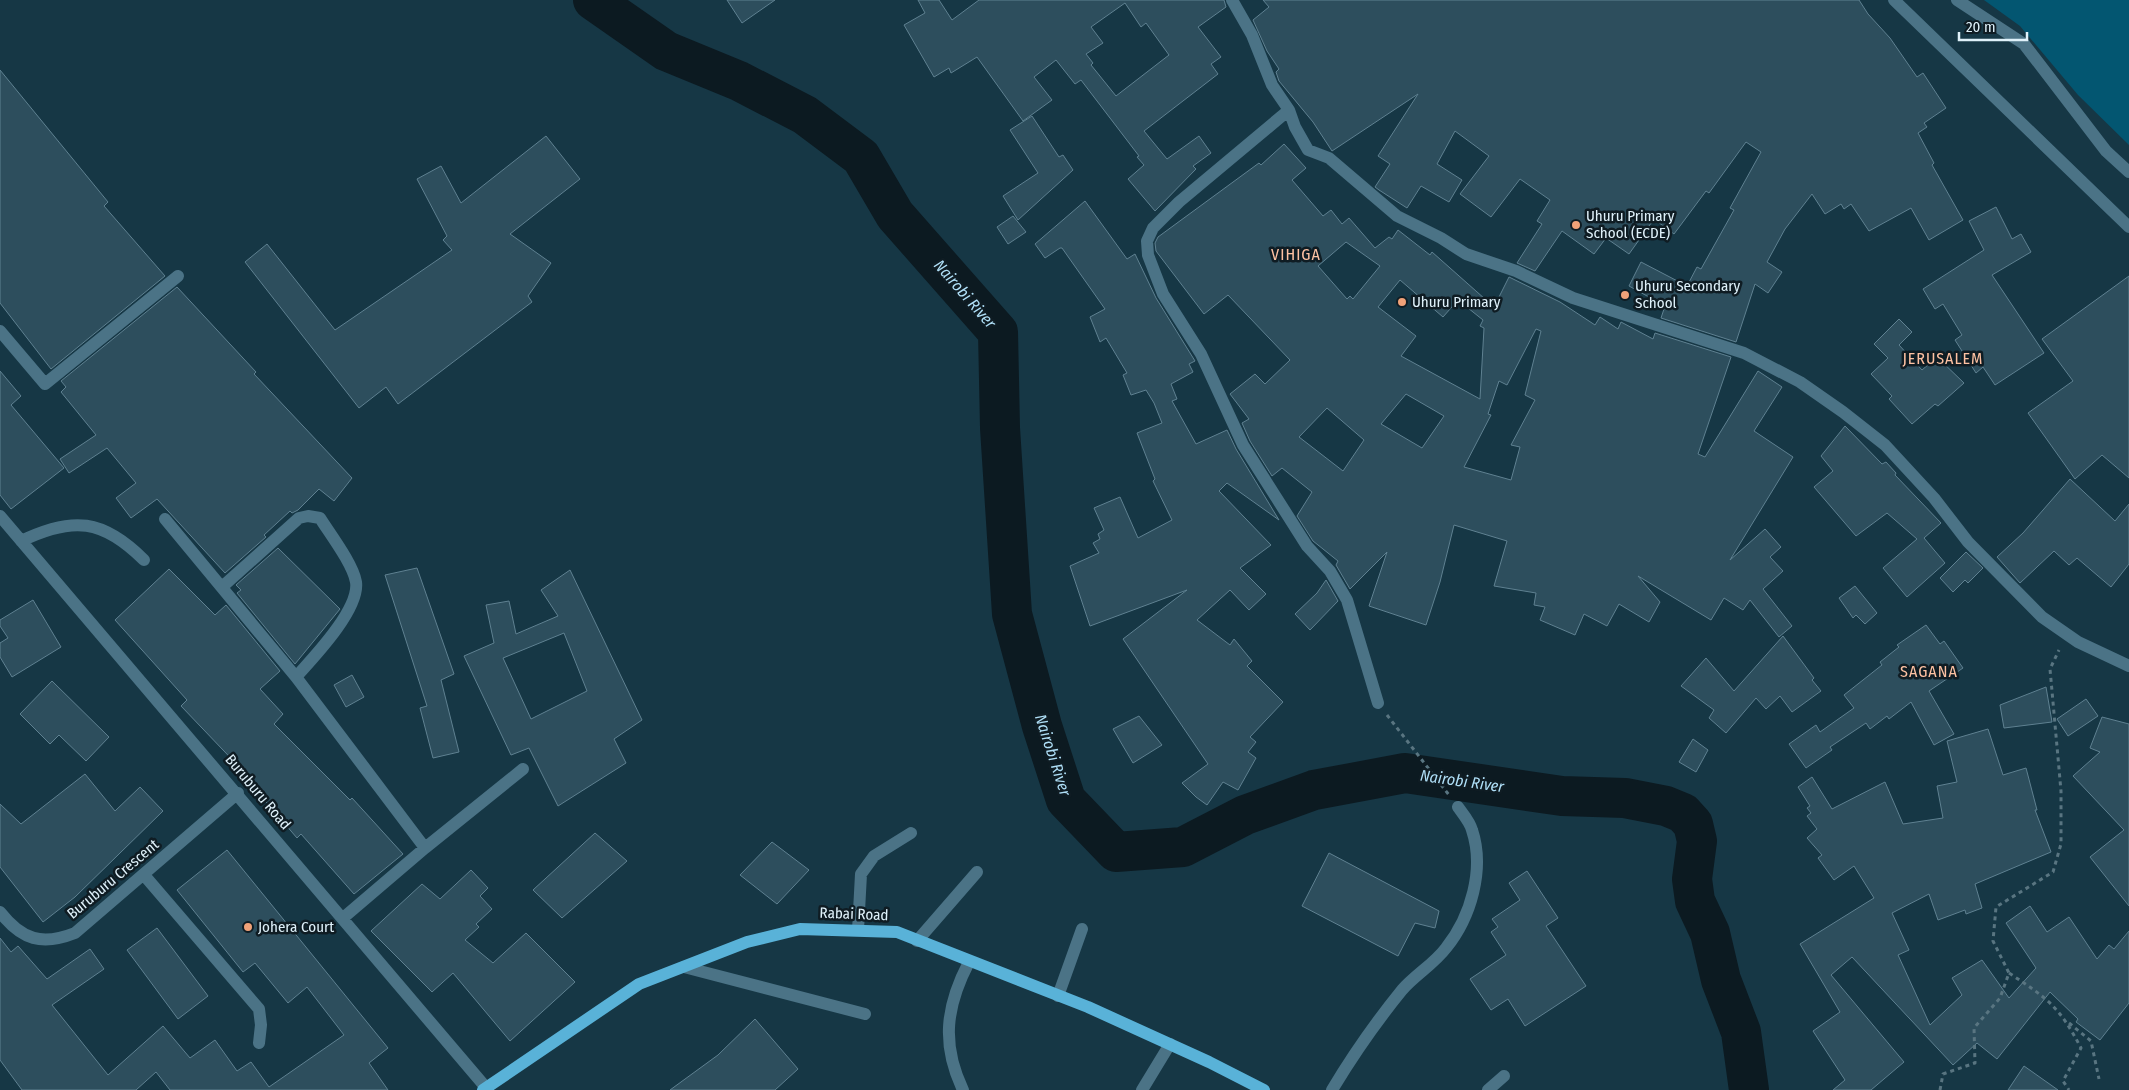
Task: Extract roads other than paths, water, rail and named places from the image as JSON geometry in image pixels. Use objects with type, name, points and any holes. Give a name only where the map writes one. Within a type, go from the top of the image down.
[{"type":"main road","name":"Rabai Road","points":[[486,1089],[638,984],[747,942],[800,929],[897,932],[1058,996],[1170,1044],[1264,1090]]},
{"type":"street","points":[[1232,0],[1252,35],[1272,85],[1290,110],[1296,127],[1308,150],[1329,158],[1397,216],[1466,254],[1516,270],[1573,298],[1744,353],[1807,387],[1885,445],[1934,498],[1968,542],[2042,617],[2066,634],[2129,666]]},
{"type":"street","points":[[1894,0],[2129,227]]},
{"type":"street","points":[[1957,0],[2024,44],[2106,151],[2129,172]]},
{"type":"street","points":[[1290,110],[1179,202],[1153,228],[1147,241],[1148,255],[1163,294],[1201,354],[1243,445],[1307,546],[1330,571],[1347,600],[1378,703]]},
{"type":"street","points":[[0,332],[46,384],[178,276]]},
{"type":"street","name":"Buruburu Road","points":[[0,516],[238,794],[486,1089]]},
{"type":"street","points":[[222,587],[299,518],[308,516],[320,518],[356,580],[356,593],[336,628],[296,677]]},
{"type":"street","points":[[165,519],[296,677],[425,848]]},
{"type":"street","points":[[21,541],[46,528],[77,525],[95,526],[131,547],[144,560]]},
{"type":"street","points":[[343,918],[425,848],[523,769]]},
{"type":"street","name":"Buruburu Crescent","points":[[2,919],[28,937],[57,940],[75,933],[238,794]]},
{"type":"street","points":[[1332,1090],[1375,1023],[1404,988],[1445,949],[1463,925],[1471,900],[1476,872],[1476,848],[1472,828],[1458,807]]},
{"type":"street","points":[[858,930],[861,874],[874,856],[911,833]]},
{"type":"street","points":[[917,941],[977,872]]},
{"type":"street","points":[[144,874],[259,1009],[261,1025],[259,1043]]},
{"type":"street","points":[[1058,996],[1082,929]]},
{"type":"street","points":[[963,1090],[955,1073],[947,1043],[956,986],[969,962]]},
{"type":"street","points":[[684,967],[865,1014]]},
{"type":"street","points":[[1142,1090],[1170,1044]]},
{"type":"street","points":[[1488,1090],[1504,1076]]},
{"type":"waterway","name":"Nairobi River","points":[[593,0],[666,51],[739,81],[805,115],[861,157],[895,215],[998,332],[1000,428],[1012,614],[1042,726],[1066,800],[1116,852],[1183,847],[1245,815],[1314,790],[1405,773],[1562,796],[1625,798],[1666,806],[1683,813],[1693,824],[1697,841],[1692,879],[1695,901],[1710,933],[1721,980],[1741,1032],[1749,1090]]},
{"type":"place","name":"Uhuru Primary School (ECDE)","points":[[1576,225]]},
{"type":"place","name":"Uhuru Secondary School","points":[[1625,295]]},
{"type":"place","name":"Uhuru Primary","points":[[1402,302]]},
{"type":"place","name":"Johera Court","points":[[248,927]]},
{"type":"district","name":"VIHIGA","points":[[1296,254]]},
{"type":"district","name":"JERUSALEM","points":[[1943,358]]},
{"type":"district","name":"SAGANA","points":[[1929,671]]}]
